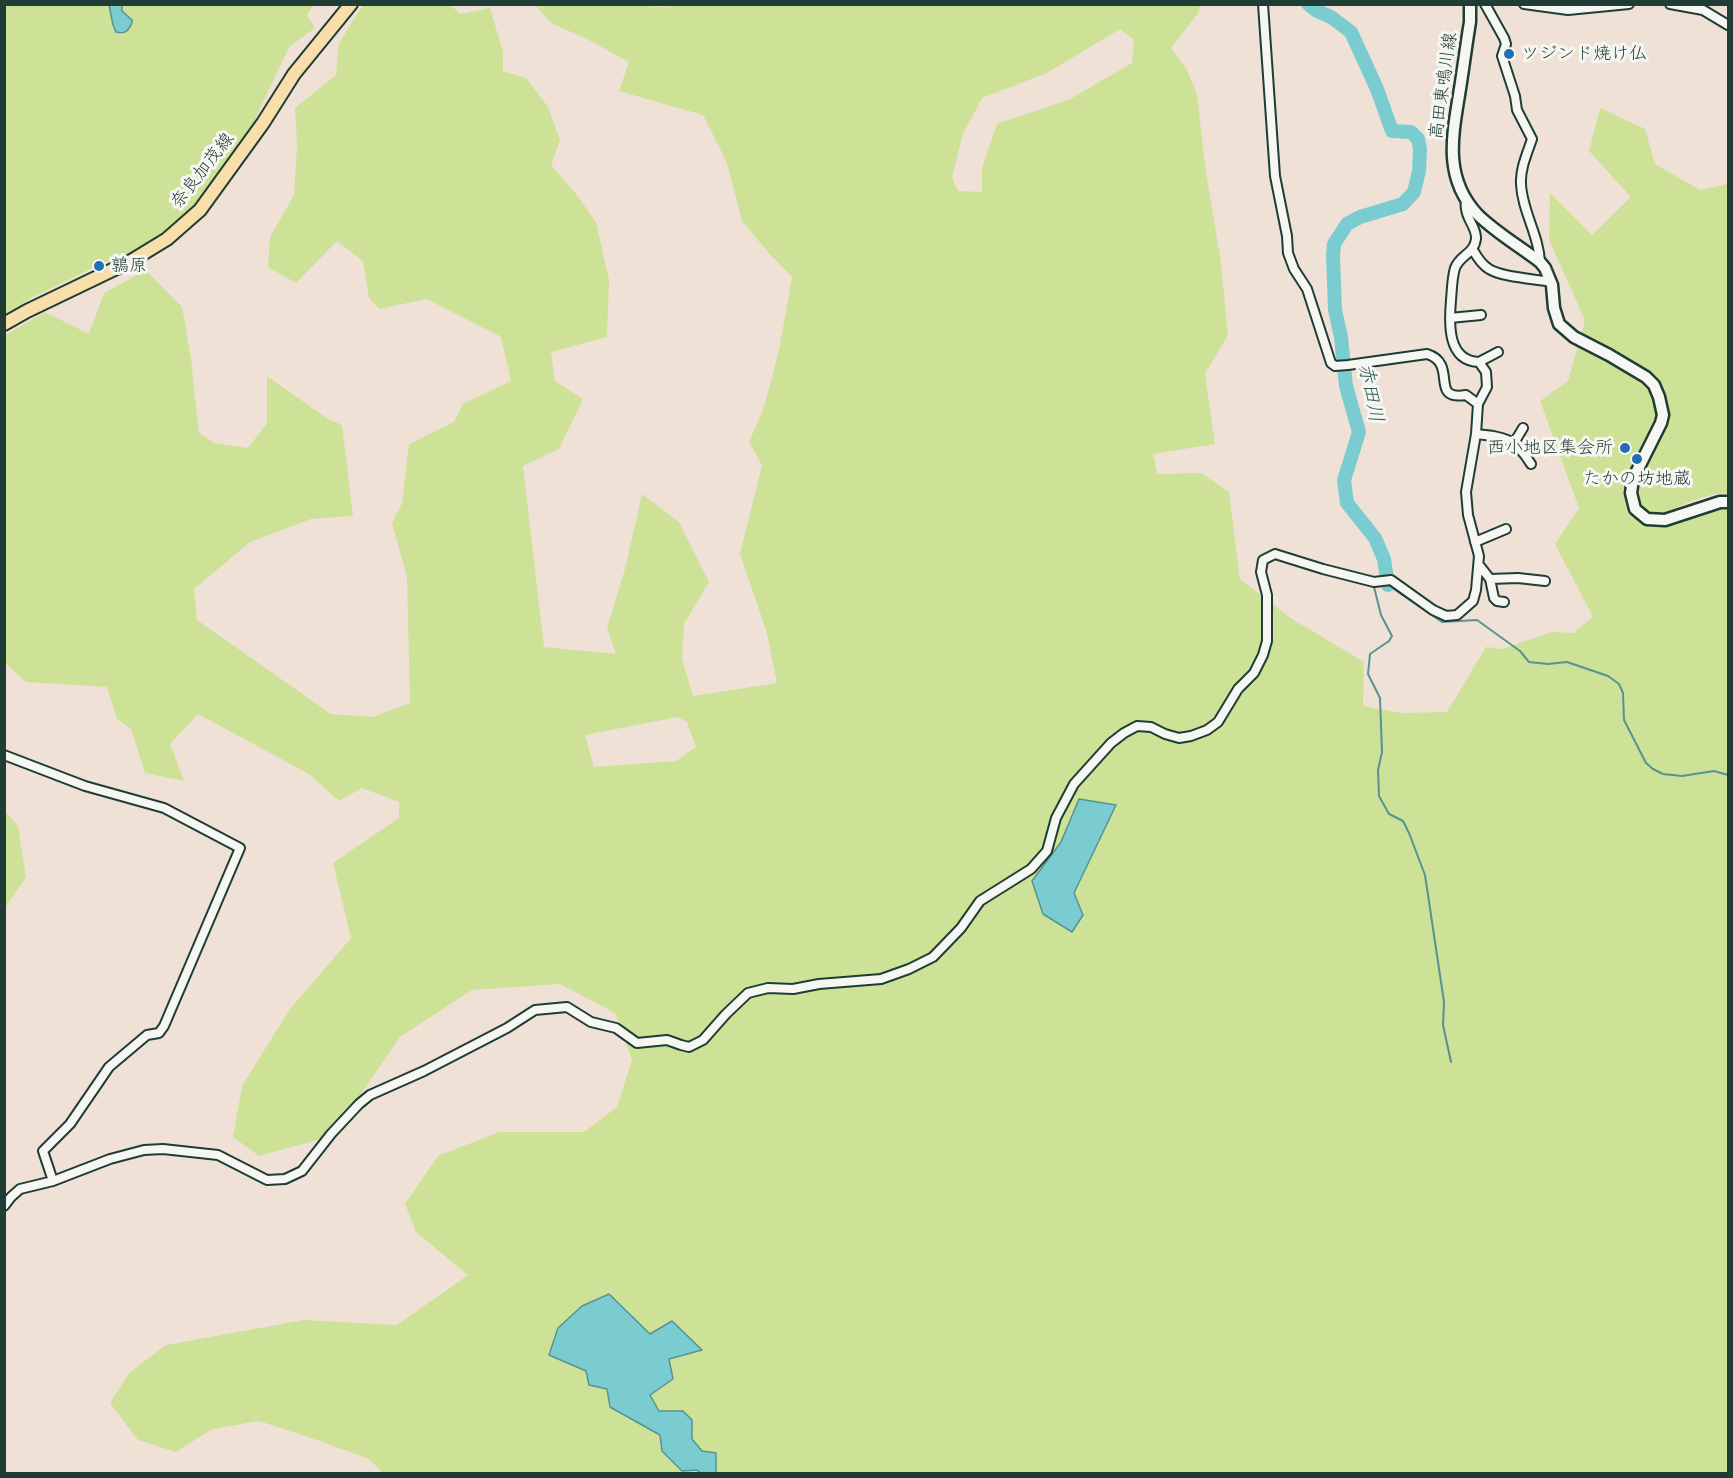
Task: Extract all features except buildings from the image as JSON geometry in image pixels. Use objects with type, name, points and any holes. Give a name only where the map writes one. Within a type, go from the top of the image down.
[{"type":"main road","name":"奈良加茂線","points":[[4,324],[27,310],[132,261],[166,239],[200,210],[294,74],[351,4]]},
{"type":"main road","name":"高田東鳴川線","points":[[1470,4],[1470,22],[1452,139],[1456,180],[1476,213],[1545,268],[1551,282],[1554,308],[1559,324],[1574,338],[1646,377],[1654,385],[1662,405],[1661,423],[1633,479],[1630,493],[1635,509],[1647,519],[1665,520],[1720,502],[1728,502]]},
{"type":"street","points":[[1263,4],[1275,176],[1287,236],[1288,253],[1294,269],[1307,289],[1331,363],[1335,366],[1348,365],[1427,354],[1441,362],[1447,391],[1450,395],[1456,397],[1466,395],[1478,404]]},
{"type":"street","points":[[1485,4],[1504,38],[1506,44],[1502,57],[1515,96],[1517,110],[1532,139],[1522,169],[1521,185],[1539,251],[1539,262]]},
{"type":"street","points":[[1524,4],[1568,10],[1629,4]]},
{"type":"street","points":[[1670,4],[1705,7],[1728,25]]},
{"type":"street","points":[[1466,199],[1466,210],[1476,234],[1473,250],[1479,260],[1489,269],[1503,274],[1551,282]]},
{"type":"street","points":[[1473,250],[1456,266],[1453,278],[1449,318],[1452,338],[1456,350],[1463,358],[1472,362],[1479,362],[1498,352]]},
{"type":"street","points":[[1449,318],[1481,315]]},
{"type":"street","points":[[4,1206],[20,1189],[53,1181],[124,1154],[144,1150],[163,1149],[218,1155],[267,1180],[285,1179],[302,1171],[331,1134],[358,1104],[370,1095],[507,1028],[535,1011],[567,1007],[591,1022],[616,1028],[637,1043],[667,1040],[689,1047],[703,1040],[748,993],[768,988],[793,989],[819,984],[881,979],[933,957],[949,942],[980,901],[1031,869],[1047,851],[1056,818],[1074,784],[1111,743],[1137,726],[1151,727],[1179,738],[1207,730],[1218,722],[1238,689],[1254,673],[1267,641],[1267,595],[1261,572],[1263,560],[1275,554],[1374,582],[1391,580],[1433,610],[1446,616],[1457,615],[1473,601],[1479,556],[1468,515],[1466,492],[1476,434],[1478,404],[1487,387],[1486,372],[1479,362]]},
{"type":"street","points":[[1514,443],[1523,428]]},
{"type":"street","points":[[1476,434],[1500,436],[1514,443],[1523,451],[1531,464]]},
{"type":"street","points":[[1475,542],[1506,530]]},
{"type":"street","points":[[1479,565],[1490,579],[1494,598],[1504,602]]},
{"type":"street","points":[[1490,579],[1518,578],[1545,581]]},
{"type":"street","points":[[4,755],[85,786],[164,808],[240,848],[164,1026],[159,1033],[147,1035],[109,1067],[70,1124],[43,1151],[53,1181]]},
{"type":"green space","points":[[652,4],[655,7],[704,4],[1200,5],[1199,12],[1171,48],[1186,68],[1197,94],[1205,165],[1221,263],[1228,335],[1205,374],[1215,444],[1153,454],[1157,474],[1201,473],[1229,492],[1240,579],[1292,619],[1364,662],[1363,706],[1402,713],[1447,712],[1486,647],[1503,649],[1551,632],[1573,633],[1593,617],[1555,544],[1579,508],[1540,401],[1568,381],[1578,346],[1642,381],[1654,401],[1657,417],[1633,464],[1627,482],[1626,500],[1630,511],[1645,525],[1652,527],[1672,524],[1721,508],[1728,508],[1728,1473],[384,1474],[369,1459],[259,1421],[212,1429],[176,1452],[138,1440],[110,1403],[129,1373],[166,1345],[304,1320],[397,1325],[468,1275],[416,1232],[405,1204],[438,1156],[499,1132],[584,1132],[617,1107],[632,1060],[615,1013],[560,984],[472,990],[400,1037],[332,1136],[259,1156],[233,1137],[242,1086],[290,1009],[351,938],[333,863],[399,818],[399,802],[362,788],[339,801],[309,774],[198,714],[170,744],[184,781],[145,773],[131,729],[117,719],[107,687],[26,682],[5,663],[4,336],[45,312],[89,334],[104,293],[146,270],[182,307],[191,359],[199,433],[214,443],[248,448],[267,423],[267,376],[328,419],[342,425],[353,516],[311,519],[250,542],[194,589],[197,620],[331,714],[373,717],[410,703],[407,577],[392,523],[402,503],[409,444],[454,422],[463,404],[511,381],[501,337],[427,299],[379,309],[369,298],[363,261],[337,241],[296,283],[268,267],[270,237],[294,195],[297,145],[295,108],[336,75],[339,43],[363,5],[451,5],[460,14],[490,8],[503,52],[503,71],[526,78],[548,107],[560,140],[551,165],[596,222],[609,280],[607,337],[551,352],[555,381],[583,399],[559,449],[523,466],[544,647],[616,654],[607,628],[625,569],[642,494],[679,522],[709,582],[684,624],[682,659],[693,696],[777,683],[766,630],[740,554],[762,465],[749,442],[764,407],[779,350],[792,277],[742,221],[727,163],[703,115],[619,91],[629,62],[551,23],[535,5]],"holes":[[[1120,29],[1134,40],[1132,63],[1070,99],[997,124],[982,168],[982,192],[958,191],[952,177],[963,134],[982,98],[1047,73]],[[678,717],[687,722],[696,747],[676,761],[594,767],[585,735]]]},
{"type":"green space","points":[[5,5],[314,5],[307,15],[315,28],[289,47],[250,130],[187,214],[163,236],[128,256],[99,264],[31,298],[5,317]]},
{"type":"green space","points":[[1600,108],[1645,129],[1655,164],[1700,190],[1728,184],[1728,493],[1699,499],[1659,515],[1650,514],[1638,506],[1635,493],[1637,480],[1665,424],[1657,383],[1581,336],[1585,320],[1549,240],[1550,193],[1592,235],[1631,197],[1589,151]]},
{"type":"green space","points":[[5,811],[18,826],[26,877],[5,908]]},
{"type":"water","points":[[109,5],[122,5],[122,11],[132,20],[126,32],[116,32]]},
{"type":"water","points":[[1079,799],[1116,805],[1074,893],[1083,915],[1072,932],[1043,914],[1032,881],[1061,842]]},
{"type":"water","points":[[609,1294],[650,1334],[672,1321],[702,1350],[669,1359],[673,1379],[650,1395],[659,1411],[683,1411],[692,1420],[692,1439],[702,1451],[716,1453],[716,1473],[700,1473],[697,1470],[682,1471],[662,1451],[660,1435],[610,1407],[607,1389],[589,1385],[586,1371],[549,1355],[558,1328],[582,1306]]},
{"type":"waterway","name":"赤田川","points":[[1308,4],[1351,32],[1377,89],[1392,131],[1411,132],[1418,139],[1420,149],[1419,171],[1414,192],[1403,204],[1360,217],[1347,224],[1334,244],[1333,255],[1335,310],[1341,337],[1346,386],[1359,432],[1344,480],[1347,503],[1375,538],[1384,559],[1388,585]]},
{"type":"waterway","points":[[1451,1062],[1443,1025],[1444,1002],[1425,875],[1403,821],[1389,814],[1379,796],[1378,770],[1382,752],[1380,698],[1368,674],[1370,654],[1389,641],[1392,636],[1381,615],[1374,587],[1388,585],[1442,622],[1477,620],[1520,651],[1529,662],[1548,664],[1567,662],[1608,676],[1619,684],[1623,693],[1624,720],[1646,763],[1653,769],[1663,774],[1682,776],[1714,771],[1728,775]]},
{"type":"place","name":"ツジンド焼け仏","points":[[1509,54]]},
{"type":"place","name":"鶉原","points":[[99,266]]},
{"type":"place","name":"西小地区集会所","points":[[1625,448]]},
{"type":"place","name":"たかの坊地蔵","points":[[1637,459]]}]
